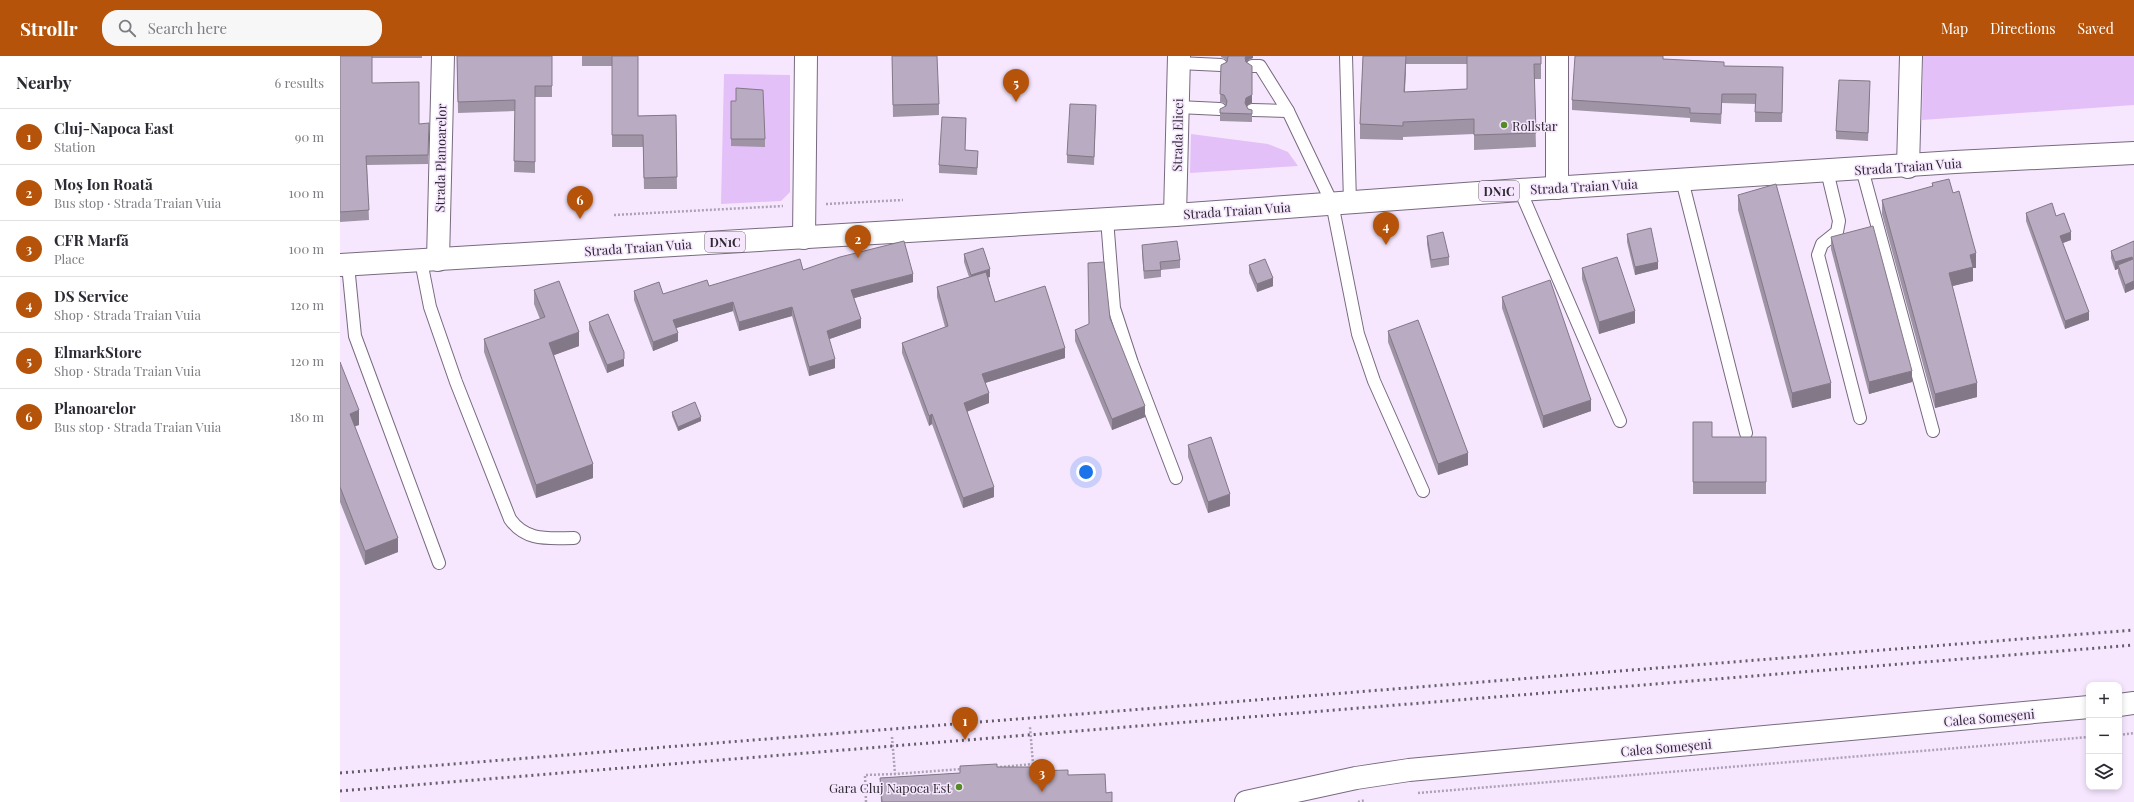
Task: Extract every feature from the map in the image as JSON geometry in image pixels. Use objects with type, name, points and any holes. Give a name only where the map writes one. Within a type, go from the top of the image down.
[{"type":"main road","name":"Strada Planoarelor","points":[[429,261],[443,56]]},
{"type":"main road","points":[[804,238],[806,56]]},
{"type":"main road","points":[[1557,56],[1557,188]]},
{"type":"main road","points":[[1908,167],[1911,56]]},
{"type":"main road","name":"Strada Elicei","points":[[1175,215],[1179,60]]},
{"type":"main road","name":"Strada Traian Vuia","points":[[344,265],[1175,215],[1520,190],[2134,153]]},
{"type":"main road","points":[[2122,705],[2134,703]]},
{"type":"main road","name":"Calea Someșeni","points":[[1246,802],[1356,778],[1409,770],[2086,707]]},
{"type":"lane","points":[[1346,56],[1341,202],[1358,334],[1374,381],[1423,491]]},
{"type":"lane","points":[[1179,60],[1221,65]]},
{"type":"lane","points":[[1252,66],[1260,66],[1341,202]]},
{"type":"lane","points":[[1178,107],[1220,109]]},
{"type":"lane","points":[[1252,110],[1288,111]]},
{"type":"lane","points":[[1862,169],[1933,431]]},
{"type":"lane","points":[[1827,171],[1839,221],[1837,232],[1822,244],[1818,255],[1860,418]]},
{"type":"lane","points":[[1682,180],[1746,433]]},
{"type":"lane","points":[[1520,190],[1620,421]]},
{"type":"lane","points":[[1107,219],[1114,308],[1132,363],[1176,478]]},
{"type":"lane","points":[[429,261],[430,307],[456,382],[510,519],[517,529],[530,535],[544,538],[574,538]]},
{"type":"lane","points":[[344,265],[354,336],[439,563]]},
{"type":"path","points":[[614,215],[903,200]]},
{"type":"path","points":[[992,767],[1033,764],[1030,727]]},
{"type":"path","points":[[2122,735],[2134,733]]},
{"type":"path","points":[[892,737],[895,774]]},
{"type":"path","points":[[1413,793],[2086,737]]},
{"type":"path","points":[[1000,767],[1000,774]]},
{"type":"path","points":[[866,802],[864,775],[970,769]]},
{"type":"path","points":[[1358,802],[1371,799]]},
{"type":"shaded area","points":[[1923,56],[2134,56],[2134,105],[1922,120]]},
{"type":"shaded area","points":[[724,74],[790,75],[790,192],[781,201],[721,204]]},
{"type":"shaded area","points":[[1191,134],[1268,144],[1288,152],[1298,166],[1190,173]]},
{"type":"building","points":[[340,56],[372,56],[372,83],[419,82],[419,124],[429,123],[428,155],[366,156],[369,210],[340,212]]},
{"type":"building","points":[[457,56],[552,56],[552,86],[535,86],[535,162],[514,161],[515,100],[458,102]]},
{"type":"building","points":[[612,56],[638,56],[638,116],[676,115],[677,177],[644,178],[643,135],[612,135]]},
{"type":"building","points":[[892,56],[937,56],[939,104],[893,105]]},
{"type":"building","points":[[1228,56],[1246,56],[1246,62],[1252,66],[1252,95],[1246,98],[1245,103],[1248,109],[1252,110],[1252,114],[1220,113],[1220,109],[1226,106],[1227,101],[1224,95],[1220,94],[1221,65],[1227,62]]},
{"type":"building","points":[[1363,56],[1406,56],[1404,92],[1467,89],[1467,56],[1541,56],[1541,64],[1534,64],[1536,133],[1474,135],[1474,119],[1403,122],[1403,126],[1360,124]]},
{"type":"building","points":[[1575,56],[1663,56],[1663,59],[1724,62],[1724,66],[1783,67],[1782,113],[1755,112],[1756,94],[1722,94],[1721,114],[1690,113],[1690,108],[1572,100]]},
{"type":"building","points":[[1839,80],[1870,81],[1868,133],[1836,131]]},
{"type":"building","points":[[736,88],[763,90],[765,139],[731,139],[731,101],[736,101]]},
{"type":"building","points":[[1070,104],[1096,105],[1094,157],[1067,155]]},
{"type":"building","points":[[942,117],[966,118],[965,150],[978,151],[977,168],[939,165]]},
{"type":"building","points":[[1949,179],[1953,193],[1959,191],[1976,253],[1970,255],[1973,267],[1949,273],[1977,383],[1935,394],[1882,200],[1933,186],[1932,183]]},
{"type":"building","points":[[1776,184],[1831,383],[1792,393],[1738,195]]},
{"type":"building","points":[[2052,203],[2056,216],[2064,213],[2071,232],[2060,236],[2089,312],[2065,321],[2026,213]]},
{"type":"building","points":[[1873,226],[1912,371],[1869,382],[1831,237]]},
{"type":"building","points":[[1651,228],[1658,262],[1635,267],[1627,234]]},
{"type":"building","points":[[1443,232],[1449,257],[1431,260],[1427,236]]},
{"type":"building","points":[[904,241],[913,274],[851,290],[861,319],[827,331],[835,359],[809,367],[792,307],[739,322],[733,302],[673,320],[678,333],[653,342],[634,291],[659,282],[663,294],[707,280],[709,286],[800,259],[803,270],[840,257]]},
{"type":"building","points":[[1177,241],[1180,260],[1160,262],[1161,270],[1144,271],[1142,245]]},
{"type":"building","points":[[2134,241],[2134,281],[2125,285],[2118,265],[2133,259],[2132,257],[2115,262],[2111,251]]},
{"type":"building","points":[[983,248],[990,269],[971,275],[964,254]]},
{"type":"building","points":[[1617,257],[1635,311],[1599,322],[1582,268]]},
{"type":"building","points":[[1265,259],[1273,278],[1257,284],[1249,265]]},
{"type":"building","points":[[1104,262],[1110,318],[1145,406],[1112,419],[1075,330],[1089,324],[1088,263]]},
{"type":"building","points":[[986,272],[995,302],[1045,286],[1065,348],[982,374],[989,393],[964,403],[994,487],[963,498],[932,414],[929,416],[902,343],[948,326],[937,287]]},
{"type":"building","points":[[1550,280],[1591,400],[1543,416],[1502,297]]},
{"type":"building","points":[[559,281],[579,332],[549,343],[593,464],[536,485],[484,339],[545,317],[534,290]]},
{"type":"building","points":[[608,314],[624,352],[624,359],[607,365],[589,322]]},
{"type":"building","points":[[1418,320],[1468,453],[1438,464],[1388,331]]},
{"type":"building","points":[[340,362],[359,410],[350,414],[398,538],[365,551],[340,487]]},
{"type":"building","points":[[695,402],[701,417],[678,427],[672,412]]},
{"type":"building","points":[[1693,422],[1712,422],[1712,437],[1766,437],[1766,482],[1693,482]]},
{"type":"building","points":[[1211,437],[1230,494],[1208,502],[1188,445]]},
{"type":"building","points":[[997,764],[997,767],[1035,767],[1035,771],[1068,770],[1068,775],[1105,774],[1106,793],[1112,792],[1112,802],[882,802],[880,778],[960,773],[960,766]]},
{"type":"railway","points":[[340,773],[2134,630]]},
{"type":"railway","points":[[340,791],[2134,645]]},
{"type":"place","name":"ElmarkStore","points":[[1016,102]]},
{"type":"place","name":"Rollstar","points":[[1504,125]]},
{"type":"place","name":"Planoarelor","points":[[580,219]]},
{"type":"place","name":"DS Service","points":[[1386,245]]},
{"type":"place","name":"Moș Ion Roată","points":[[858,258]]},
{"type":"place","name":"Cluj-Napoca East","points":[[965,740]]},
{"type":"place","name":"Gara Cluj Napoca Est","points":[[959,787]]},
{"type":"place","name":"CFR Marfă","points":[[1042,792]]}]
